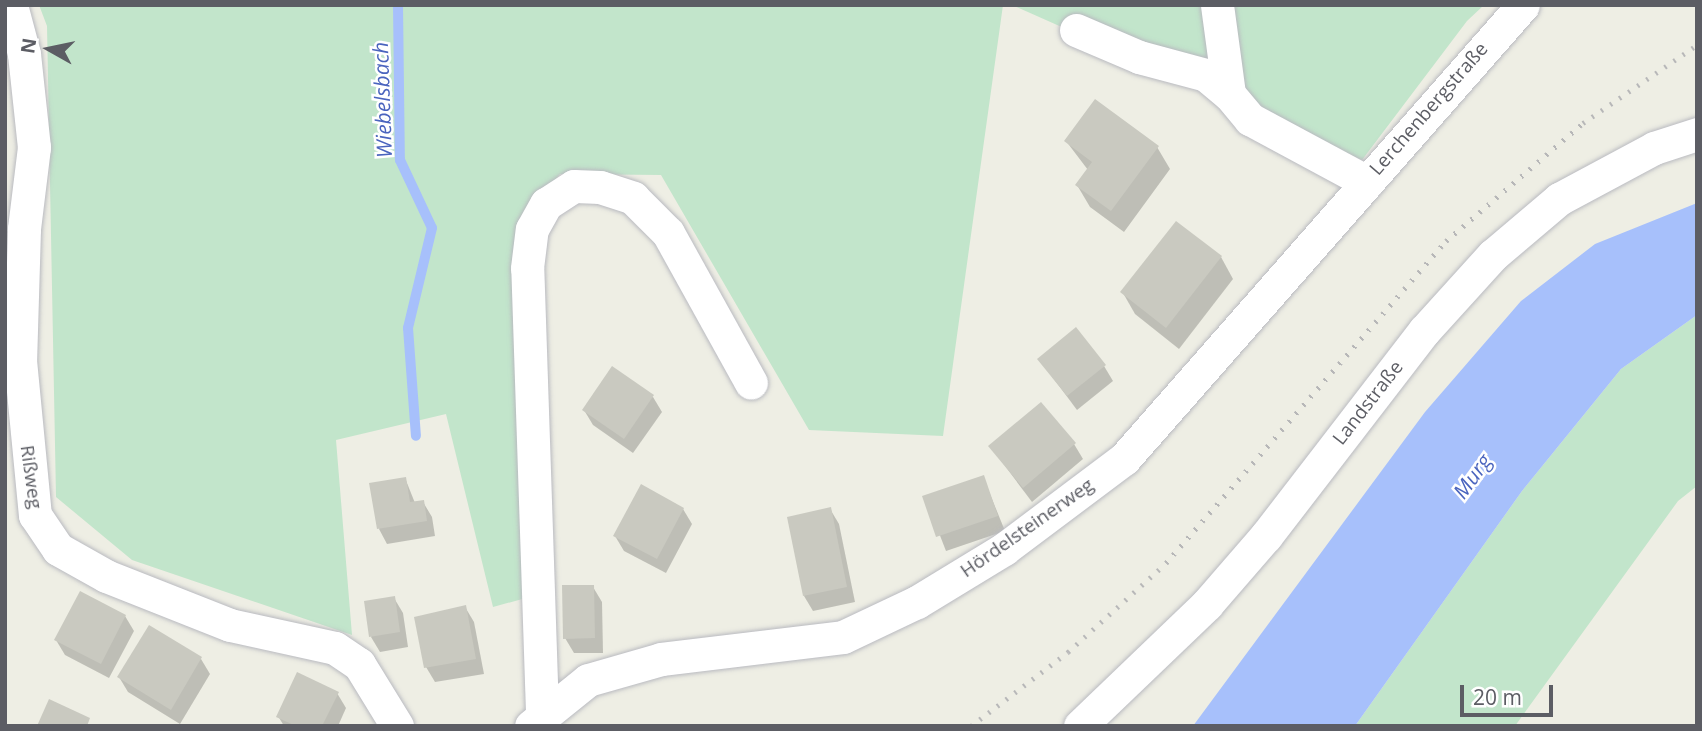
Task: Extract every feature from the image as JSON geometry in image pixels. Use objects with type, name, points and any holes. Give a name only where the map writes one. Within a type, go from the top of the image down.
[{"type":"street","name":"Rißweg","points":[[12,5],[24,54],[34,147],[24,229],[20,360],[36,515],[58,549],[106,576],[230,625],[335,648],[359,664],[397,726]]},
{"type":"street","points":[[1217,5],[1229,94]]},
{"type":"street","name":"Lerchenbergstraße","points":[[1076,30],[1139,57],[1206,75],[1229,94],[1250,119],[1367,182],[1523,5]]},
{"type":"street","name":"Landstraße","points":[[1080,726],[1207,604],[1266,536],[1424,331],[1493,255],[1559,199],[1654,148],[1697,134]]},
{"type":"street","name":"Hördelsteinerweg","points":[[537,719],[588,680],[661,659],[843,637],[917,602],[1004,549],[1124,459],[1367,182]]},
{"type":"street","name":"Hördelsteinerweg","points":[[537,719],[527,268],[532,229],[546,204],[574,186],[600,187],[633,198],[668,233],[751,383]]},
{"type":"green space","points":[[39,5],[1003,5],[943,436],[809,430],[661,175],[560,174],[518,223],[526,598],[493,607],[446,414],[336,440],[352,635],[132,560],[56,497],[47,26]]},
{"type":"green space","points":[[1012,5],[1484,5],[1467,21],[1362,160]]},
{"type":"green space","points":[[1697,315],[1697,486],[1678,501],[1515,726],[1355,726],[1522,491],[1621,369]]},
{"type":"water","name":"Murg","points":[[1697,203],[1697,315],[1621,369],[1522,491],[1355,726],[1193,726],[1425,412],[1521,301],[1595,244]]},
{"type":"building","points":[[1095,99],[1159,146],[1111,211],[1075,185],[1092,162],[1064,141]]},
{"type":"building","points":[[1176,221],[1222,256],[1166,328],[1120,292]]},
{"type":"building","points":[[1076,327],[1106,365],[1067,396],[1037,359]]},
{"type":"building","points":[[612,366],[654,395],[624,439],[582,410]]},
{"type":"building","points":[[1041,402],[1076,443],[1023,488],[988,446]]},
{"type":"building","points":[[984,475],[998,516],[936,537],[922,496]]},
{"type":"building","points":[[406,477],[410,502],[424,500],[427,521],[377,529],[369,483]]},
{"type":"building","points":[[641,484],[684,508],[657,559],[613,536]]},
{"type":"building","points":[[831,507],[847,587],[803,596],[787,517]]},
{"type":"building","points":[[562,585],[594,585],[595,638],[563,639]]},
{"type":"building","points":[[80,591],[126,615],[101,664],[54,640]]},
{"type":"building","points":[[395,596],[400,632],[369,637],[364,601]]},
{"type":"building","points":[[466,605],[476,659],[424,668],[414,617]]},
{"type":"building","points":[[149,625],[202,657],[171,710],[117,677]]},
{"type":"building","points":[[297,672],[339,692],[322,726],[296,726],[276,717]]},
{"type":"building","points":[[49,699],[90,718],[87,726],[37,726]]},
{"type":"waterway","name":"Wiebelsbach","points":[[398,5],[400,160],[432,228],[408,328],[416,436]]},
{"type":"railway","points":[[971,726],[1068,652],[1166,563],[1446,241],[1583,123],[1697,45]]}]
